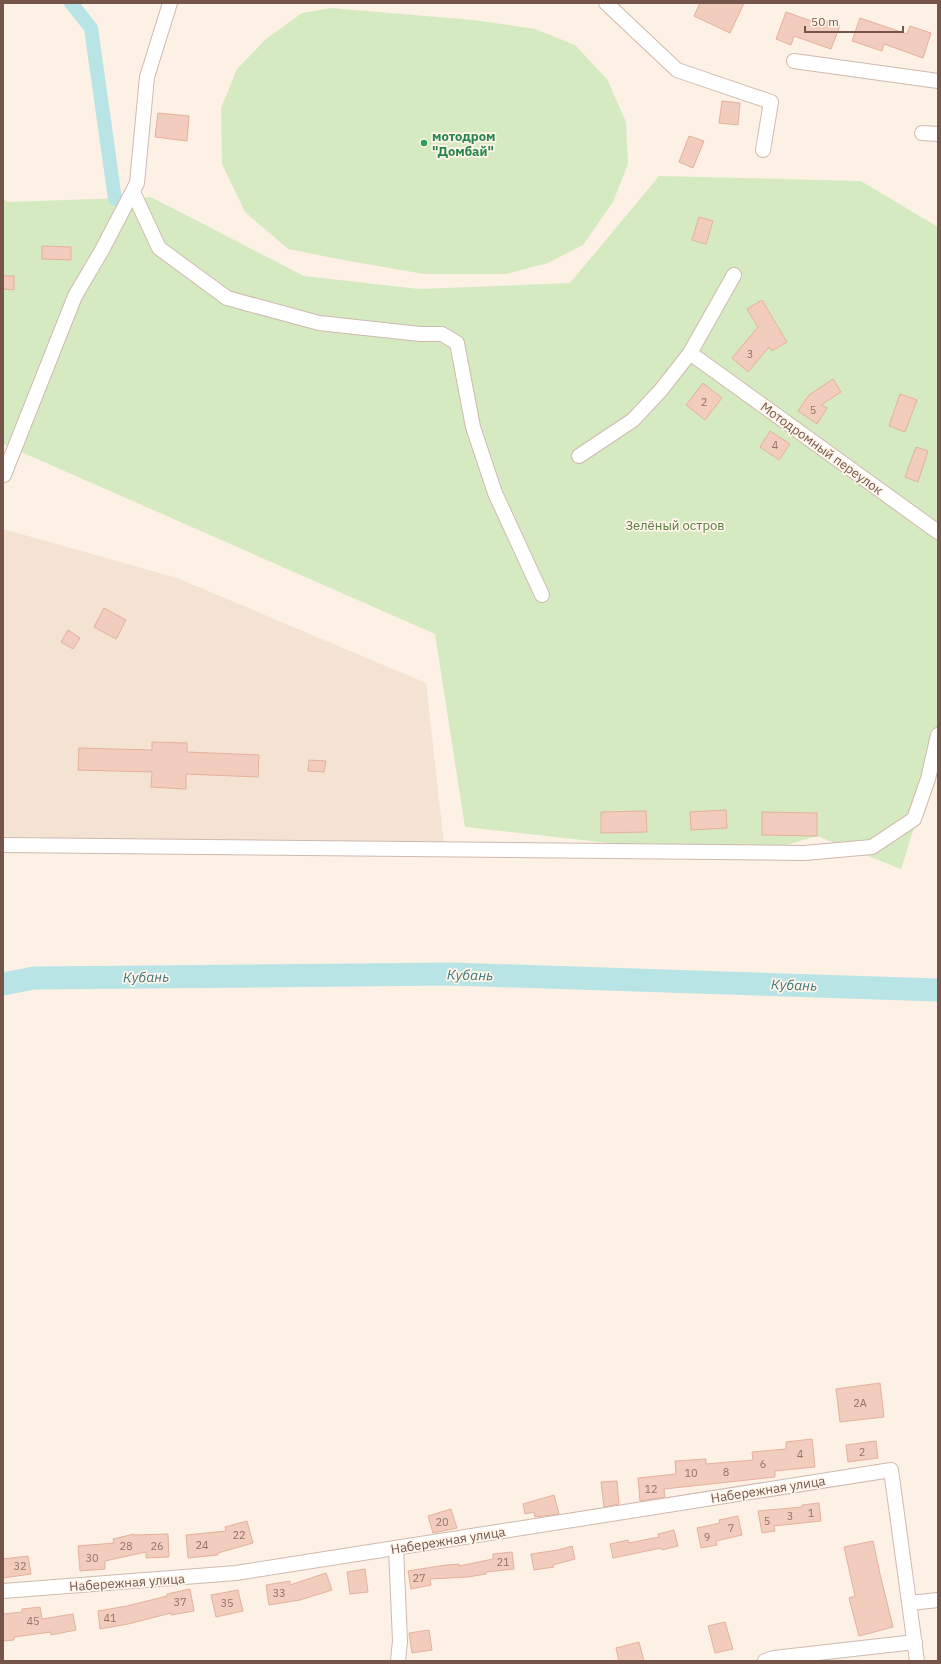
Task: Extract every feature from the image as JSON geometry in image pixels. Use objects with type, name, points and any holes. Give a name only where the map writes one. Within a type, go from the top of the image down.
[{"type":"street","points":[[4,475],[75,296],[102,250],[137,183],[147,77],[170,3]]},
{"type":"street","points":[[606,3],[677,70],[771,102],[763,150]]},
{"type":"street","points":[[794,61],[938,80]]},
{"type":"street","points":[[922,133],[938,134]]},
{"type":"street","points":[[133,192],[159,248],[227,298],[319,323],[420,334],[442,334],[457,343],[473,427],[495,493],[542,595]]},
{"type":"street","points":[[579,456],[633,420],[661,390],[690,353],[734,275]]},
{"type":"street","name":"Мотодромный переулок","points":[[690,353],[938,532]]},
{"type":"street","points":[[3,845],[804,853],[872,847],[914,819],[928,778],[938,735]]},
{"type":"street","name":"Набережная улица","points":[[3,1591],[236,1574],[891,1470],[910,1603]]},
{"type":"street","points":[[396,1548],[400,1641],[398,1661]]},
{"type":"street","points":[[917,1661],[910,1603],[938,1600]]},
{"type":"street","points":[[765,1661],[774,1658],[914,1642]]},
{"type":"shaded area","points":[[3,529],[177,578],[426,683],[444,844],[3,837]]},
{"type":"green space","name":"мотодром \"Домбай\"","points":[[331,8],[473,20],[535,29],[575,45],[607,79],[626,122],[628,164],[613,202],[583,245],[548,263],[506,274],[424,274],[288,249],[245,212],[222,164],[221,108],[237,69],[266,39],[302,13]]},
{"type":"green space","name":"Зелёный остров","points":[[659,176],[861,181],[938,227],[938,753],[901,869],[817,836],[743,858],[465,827],[435,634],[3,444],[3,199],[8,202],[151,197],[304,276],[419,289],[570,283]]},
{"type":"building","points":[[700,3],[744,3],[730,33],[694,16]]},
{"type":"building","points":[[786,12],[817,23],[818,18],[840,26],[831,49],[794,36],[791,45],[776,39]]},
{"type":"building","points":[[860,18],[907,34],[910,26],[931,33],[923,58],[884,44],[882,51],[852,41]]},
{"type":"building","points":[[722,101],[740,103],[738,125],[719,123]]},
{"type":"building","points":[[158,113],[189,116],[187,141],[155,137]]},
{"type":"building","points":[[689,136],[704,141],[693,168],[679,162]]},
{"type":"building","points":[[699,217],[713,221],[706,244],[692,240]]},
{"type":"building","points":[[42,246],[71,247],[71,260],[42,259]]},
{"type":"building","points":[[3,276],[14,276],[14,290],[3,289]]},
{"type":"building","points":[[762,300],[787,342],[772,351],[769,347],[748,372],[732,358],[758,327],[747,309]]},
{"type":"building","points":[[833,379],[841,392],[821,405],[827,408],[817,424],[798,411],[809,395]]},
{"type":"building","points":[[703,383],[722,398],[705,420],[686,405]]},
{"type":"building","points":[[900,394],[917,400],[905,432],[889,426]]},
{"type":"building","points":[[770,431],[790,444],[779,460],[760,447]]},
{"type":"building","points":[[916,447],[928,451],[918,482],[905,477]]},
{"type":"building","points":[[104,608],[126,620],[116,639],[94,627]]},
{"type":"building","points":[[68,630],[80,638],[73,649],[61,642]]},
{"type":"building","points":[[152,742],[187,743],[187,752],[259,755],[258,777],[186,774],[186,789],[151,787],[152,772],[78,770],[79,748],[152,750]]},
{"type":"building","points":[[309,760],[326,761],[324,772],[308,771]]},
{"type":"building","points":[[726,810],[727,828],[691,830],[690,812]]},
{"type":"building","points":[[646,811],[647,832],[601,833],[601,812]]},
{"type":"building","points":[[762,812],[817,813],[817,836],[762,835]]},
{"type":"building","points":[[880,1383],[884,1417],[840,1422],[836,1389]]},
{"type":"building","points":[[812,1439],[815,1467],[775,1471],[775,1477],[664,1489],[665,1497],[640,1501],[638,1478],[676,1474],[675,1461],[706,1459],[706,1464],[753,1460],[752,1452],[786,1449],[786,1442]]},
{"type":"building","points":[[876,1441],[878,1458],[848,1462],[846,1445]]},
{"type":"building","points":[[617,1481],[619,1504],[604,1507],[601,1482]]},
{"type":"building","points":[[554,1495],[559,1514],[535,1517],[534,1512],[525,1514],[523,1504]]},
{"type":"building","points":[[819,1503],[821,1521],[774,1526],[775,1531],[762,1533],[758,1511],[802,1507],[802,1505]]},
{"type":"building","points":[[451,1509],[457,1528],[433,1533],[428,1516]]},
{"type":"building","points":[[738,1516],[742,1535],[716,1541],[717,1545],[701,1548],[697,1528],[720,1523],[719,1520]]},
{"type":"building","points":[[247,1521],[253,1543],[218,1553],[218,1555],[188,1558],[186,1535],[226,1531],[225,1527]]},
{"type":"building","points":[[674,1530],[678,1546],[613,1558],[610,1544],[628,1540],[629,1543],[659,1537],[658,1534]]},
{"type":"building","points":[[134,1534],[168,1534],[169,1557],[146,1558],[146,1552],[105,1561],[105,1569],[80,1571],[78,1546],[114,1543],[113,1539]]},
{"type":"building","points":[[873,1541],[893,1627],[859,1636],[849,1598],[855,1596],[844,1547]]},
{"type":"building","points":[[572,1546],[575,1559],[553,1565],[554,1567],[534,1570],[531,1554],[558,1550]]},
{"type":"building","points":[[512,1552],[514,1569],[486,1572],[486,1574],[468,1577],[430,1579],[431,1585],[411,1589],[408,1571],[446,1565],[459,1564],[459,1566],[493,1559],[493,1554]]},
{"type":"building","points":[[28,1556],[31,1574],[3,1578],[3,1559]]},
{"type":"building","points":[[365,1569],[368,1592],[350,1594],[347,1572]]},
{"type":"building","points":[[326,1573],[332,1590],[300,1600],[269,1605],[266,1585],[290,1581],[290,1585]]},
{"type":"building","points":[[190,1589],[194,1611],[171,1615],[171,1613],[128,1624],[100,1629],[98,1611],[127,1606]]},
{"type":"building","points":[[238,1590],[243,1611],[216,1617],[211,1595]]},
{"type":"building","points":[[40,1607],[42,1619],[73,1614],[76,1630],[51,1635],[51,1632],[14,1637],[14,1640],[3,1641],[3,1614],[22,1612],[22,1609]]},
{"type":"building","points":[[725,1622],[733,1649],[715,1653],[708,1626]]},
{"type":"building","points":[[429,1630],[432,1650],[412,1653],[409,1633]]},
{"type":"building","points":[[639,1642],[644,1661],[619,1661],[616,1648]]},
{"type":"waterway","points":[[71,3],[91,28],[115,199]]},
{"type":"waterway","name":"Кубань","points":[[3,984],[34,978],[452,974],[938,990]]},
{"type":"place","name":"мотодром \"Домбай\"","points":[[424,143]]}]
